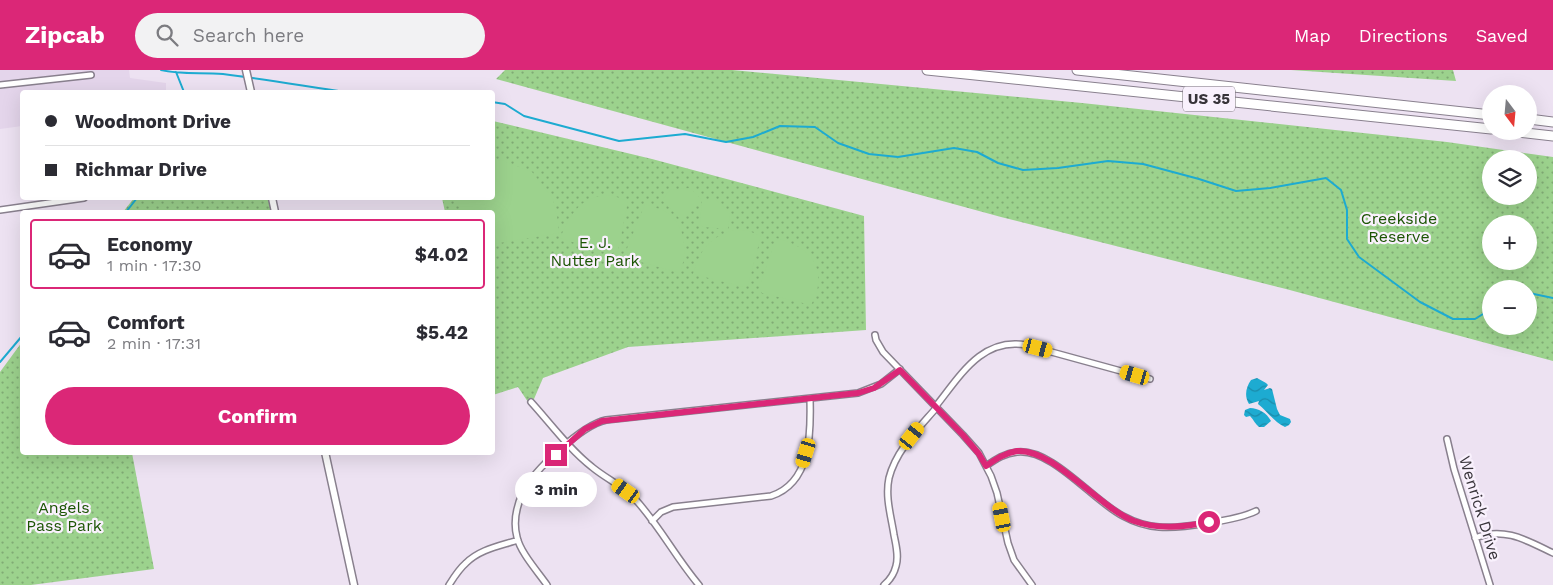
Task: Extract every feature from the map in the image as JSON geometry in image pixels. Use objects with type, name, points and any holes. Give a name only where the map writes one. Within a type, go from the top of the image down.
[{"type":"highway","name":"US 35","points":[[927,70],[1482,128]]},
{"type":"highway","name":"US 35","points":[[1077,70],[1482,114]]},
{"type":"highway","points":[[1538,120],[1553,122]]},
{"type":"highway","points":[[1538,134],[1553,136]]},
{"type":"street","points":[[246,70],[251,90]]},
{"type":"street","points":[[0,86],[91,75]]},
{"type":"street","points":[[0,210],[70,200]]},
{"type":"street","points":[[874,335],[883,352],[967,439],[979,454],[997,493],[1009,548],[1021,571],[1032,585]]},
{"type":"street","points":[[884,585],[894,574],[897,564],[897,550],[888,496],[891,471],[898,456],[910,439],[975,360],[993,348],[1007,344],[1026,345],[1150,379]]},
{"type":"street","points":[[548,585],[522,549],[516,535],[516,514],[524,491],[536,474],[589,426],[606,420],[810,399],[866,391],[881,384],[900,370]]},
{"type":"street","points":[[652,521],[661,512],[673,507],[771,496],[791,485],[801,470],[807,448],[811,420],[810,399]]},
{"type":"street","points":[[531,402],[590,466],[631,495],[699,585]]},
{"type":"street","name":"Wenrick Drive","points":[[1447,439],[1454,469],[1490,585]]},
{"type":"street","points":[[986,466],[1011,452],[1023,451],[1036,454],[1057,466],[1115,511],[1133,520],[1153,526],[1169,528],[1202,524],[1248,516],[1256,511]]},
{"type":"street","points":[[325,455],[354,585]]},
{"type":"street","points":[[1475,538],[1490,534],[1509,534],[1520,537],[1553,554]]},
{"type":"street","points":[[449,585],[462,566],[472,558],[486,550],[518,540]]},
{"type":"shaded area","points":[[0,70],[129,70],[130,78],[166,83],[166,90],[20,90],[20,126],[0,129]]},
{"type":"green space","name":"Creekside Reserve","points":[[505,70],[732,70],[1082,103],[1447,142],[1504,150],[1482,150],[1482,205],[1537,205],[1537,155],[1553,157],[1553,361],[1286,289],[1001,217],[496,79]]},
{"type":"green space","points":[[1291,70],[1453,70],[1456,81]]},
{"type":"green space","name":"E. J. Nutter Park","points":[[495,121],[652,159],[864,216],[866,330],[628,347],[543,378],[534,399],[528,402],[518,387],[495,394],[495,210],[445,210],[442,200],[495,200]]},
{"type":"green space","points":[[495,159],[504,161],[532,172],[553,199],[559,233],[495,244],[495,210],[460,210],[457,200],[495,200]]},
{"type":"green space","points":[[690,188],[702,199],[684,217],[679,218],[662,200],[670,190]]},
{"type":"green space","points":[[611,195],[628,201],[618,251],[610,254],[560,238],[578,207],[592,198]]},
{"type":"green space","points":[[702,199],[715,199],[730,213],[728,229],[703,227],[700,224]]},
{"type":"green space","points":[[132,200],[272,200],[275,210],[125,210]]},
{"type":"green space","points":[[645,204],[670,215],[680,228],[684,242],[684,258],[680,273],[630,259],[626,251]]},
{"type":"green space","points":[[734,230],[749,231],[761,236],[748,285],[744,287],[693,274],[699,257],[707,245],[725,233]]},
{"type":"green space","points":[[776,238],[802,249],[814,262],[818,280],[817,293],[811,305],[762,293],[759,288]]},
{"type":"green space","name":"Angels Pass Park","points":[[20,345],[20,455],[132,455],[154,569],[31,585],[0,585],[0,372]]},
{"type":"water","points":[[1257,378],[1268,385],[1264,390],[1272,389],[1277,409],[1280,415],[1290,419],[1289,425],[1285,427],[1278,422],[1258,404],[1259,401],[1249,404],[1246,398],[1247,389],[1251,380]]},
{"type":"water","points":[[1250,408],[1262,412],[1271,421],[1264,427],[1259,427],[1250,416],[1246,417],[1244,415],[1245,410]]},
{"type":"waterway","points":[[161,70],[223,74],[332,90]]},
{"type":"waterway","points":[[176,72],[183,90]]},
{"type":"waterway","points":[[495,102],[505,104],[524,116],[619,141],[685,134],[726,142],[753,137],[780,126],[815,127],[838,143],[869,154],[898,157],[954,148],[977,152],[998,163],[1023,170],[1058,168],[1108,161],[1143,164],[1236,191],[1270,188],[1326,178],[1341,190],[1347,210],[1347,239],[1359,257],[1420,302],[1453,319],[1475,319],[1482,315]]},
{"type":"waterway","points":[[128,210],[135,200]]},
{"type":"waterway","points":[[1537,295],[1553,298]]},
{"type":"waterway","points":[[0,362],[20,338]]},
{"type":"route","points":[[556,455],[585,429],[606,420],[841,396],[874,388],[900,370],[963,435],[979,454],[986,466],[1009,453],[1017,451],[1029,452],[1041,456],[1057,466],[1105,504],[1133,520],[1147,525],[1169,528],[1209,522]]}]
